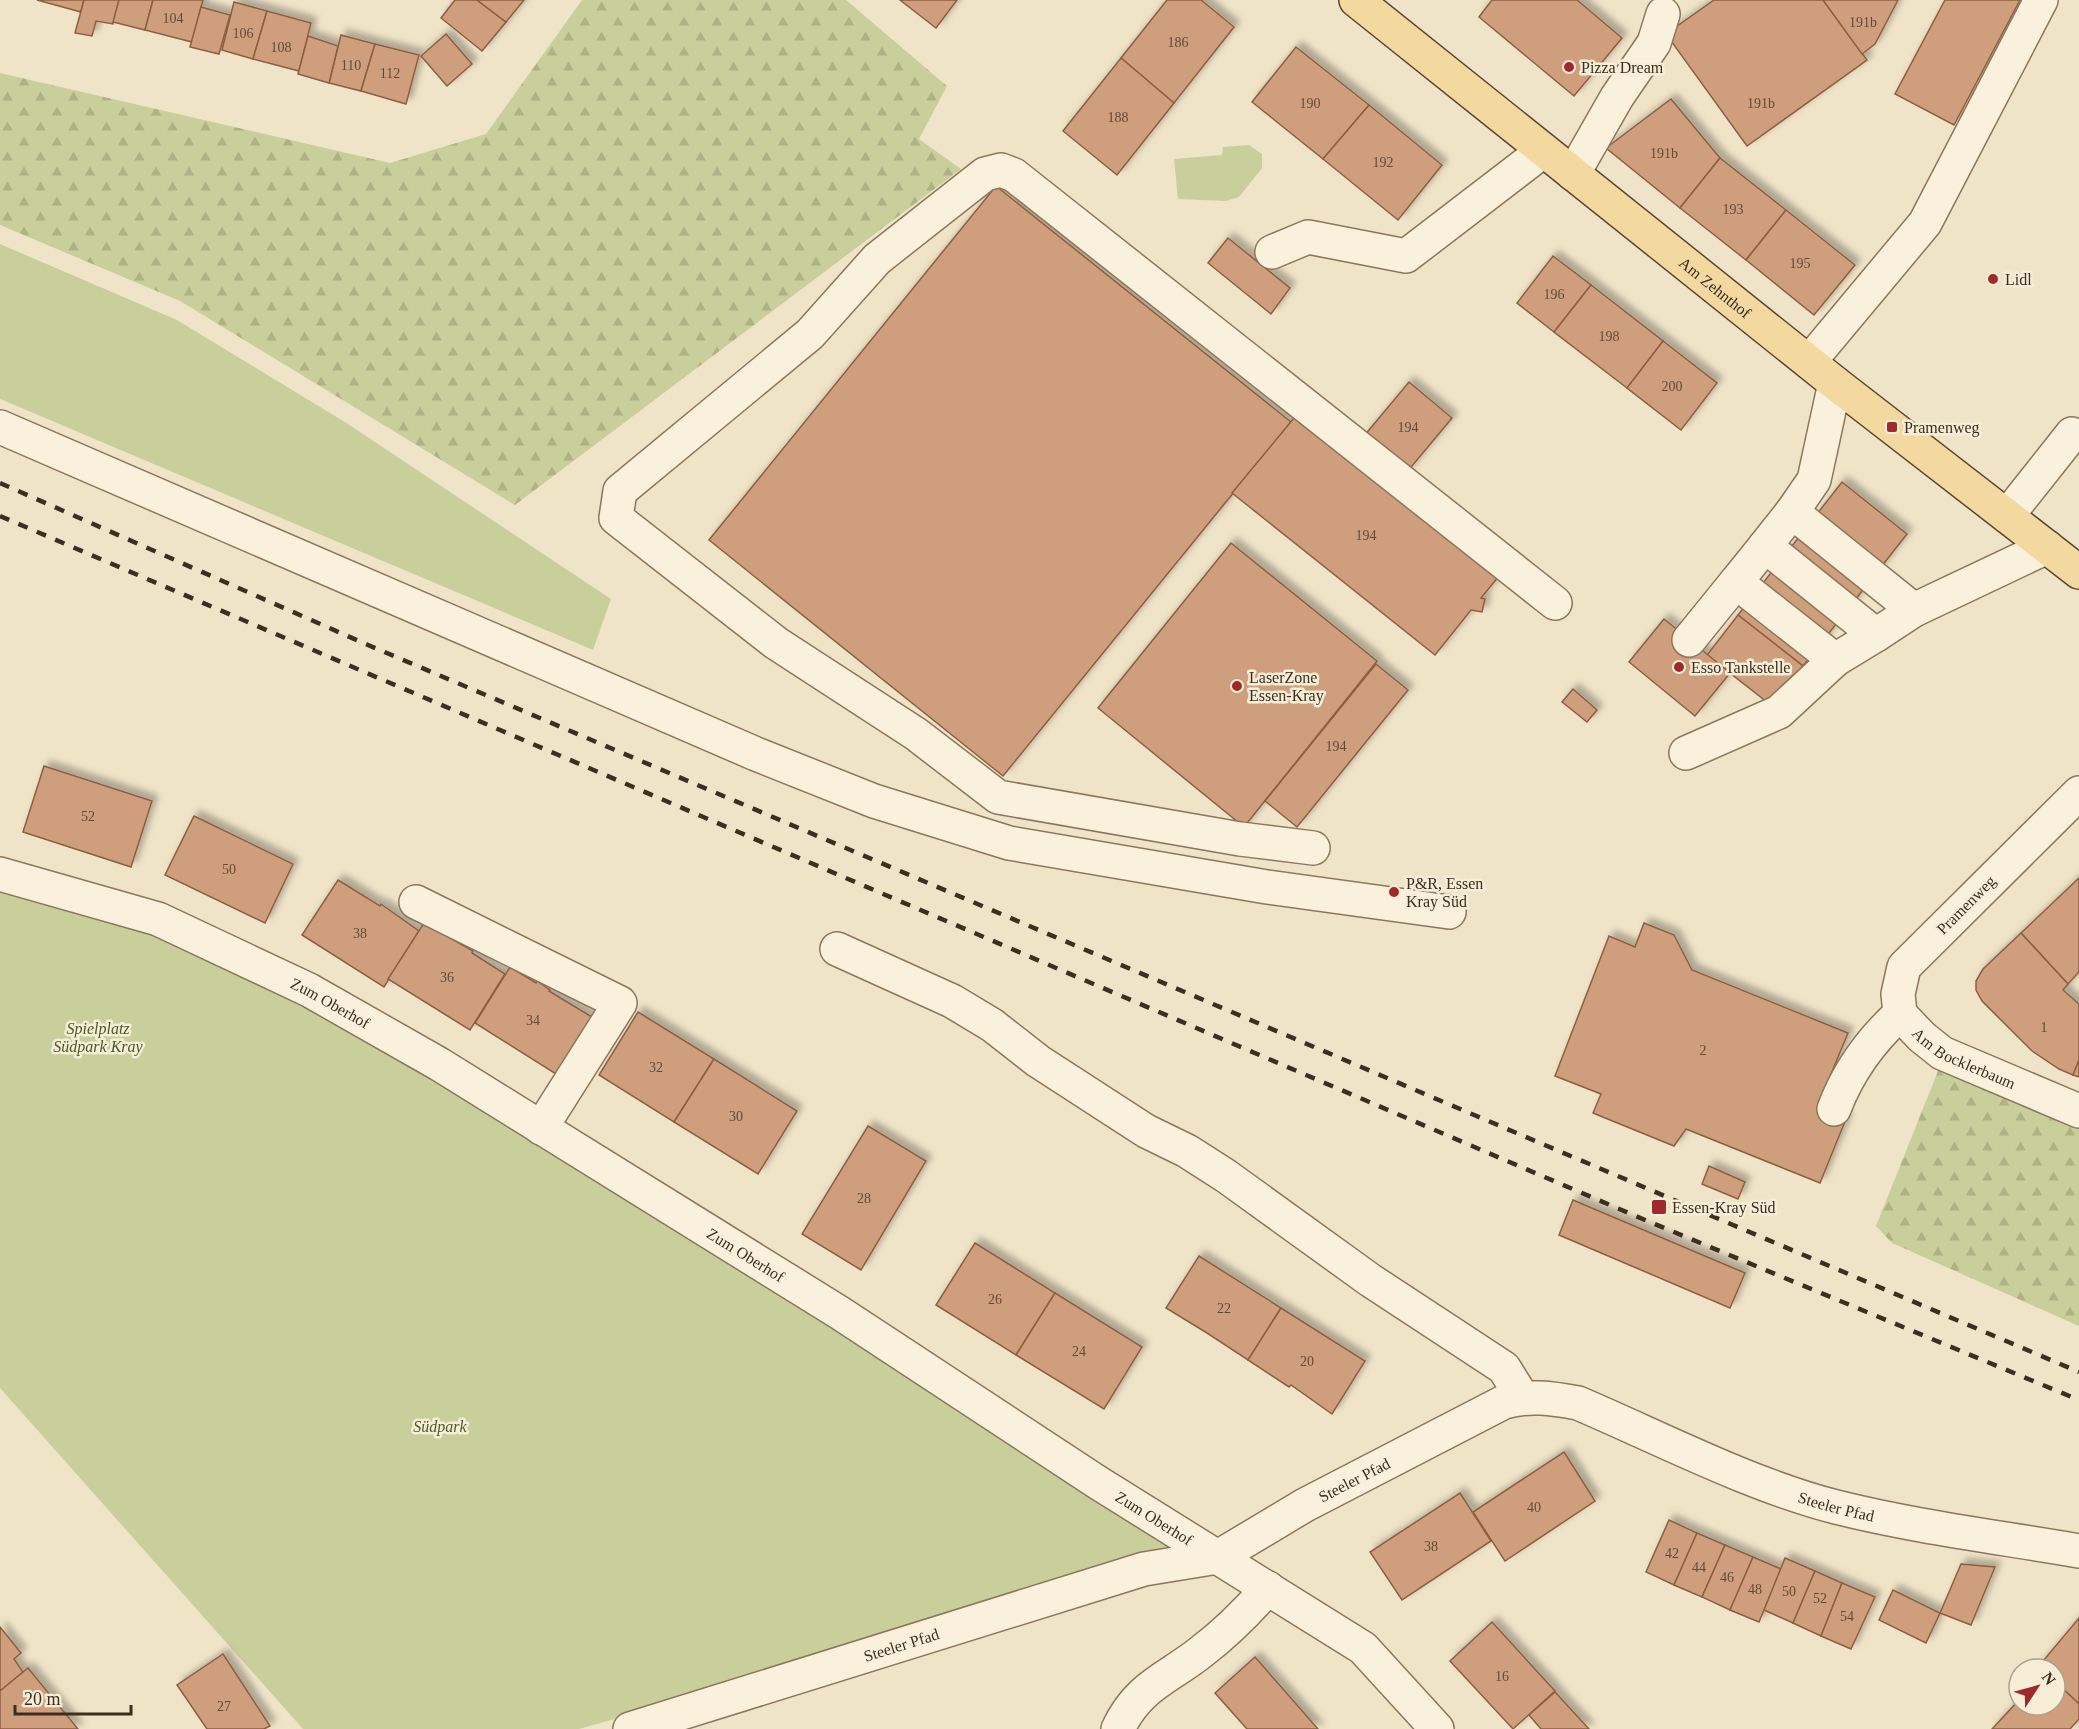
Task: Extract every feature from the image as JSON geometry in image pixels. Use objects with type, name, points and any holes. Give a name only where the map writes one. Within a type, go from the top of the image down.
[{"type":"main road","name":"Am Zehnthof","points":[[1356,0],[1809,362],[2079,572]]},
{"type":"street","points":[[1809,362],[1925,223],[2041,0]]},
{"type":"street","points":[[1573,174],[1617,97],[1654,44],[1663,14]]},
{"type":"street","points":[[1272,252],[1308,237],[1406,256],[1543,151]]},
{"type":"street","points":[[1313,848],[1240,839],[998,797],[916,734],[776,642],[616,518],[620,491],[810,334],[877,260],[975,181],[985,174],[1001,170],[1014,175],[1555,603]]},
{"type":"street","points":[[1689,640],[1792,512],[1814,480],[1835,382]]},
{"type":"street","points":[[0,427],[745,749],[874,801],[1009,843],[1267,887],[1449,912]]},
{"type":"street","points":[[2007,516],[2072,434]]},
{"type":"street","points":[[1792,512],[1914,610]]},
{"type":"street","points":[[1765,546],[1876,634]]},
{"type":"street","points":[[1686,753],[1779,712],[1835,660],[1914,610],[2047,547]]},
{"type":"street","points":[[1736,582],[1835,660]]},
{"type":"street","name":"Pramenweg","points":[[1904,967],[2079,793]]},
{"type":"street","name":"Zum Oberhof","points":[[0,874],[158,919],[309,990],[439,1064],[840,1313],[1097,1482],[1363,1648],[1425,1725]]},
{"type":"street","points":[[416,902],[620,1003],[541,1128]]},
{"type":"street","points":[[837,949],[952,1001],[992,1025],[1038,1061],[1146,1131],[1187,1151],[1226,1176],[1370,1280],[1504,1368],[1522,1397]]},
{"type":"street","name":"Am Bocklerbaum","points":[[1904,967],[1898,994],[1900,1014],[1922,1037],[1942,1053],[2079,1111]]},
{"type":"street","points":[[1834,1109],[1844,1084],[1880,1032],[1900,1014]]},
{"type":"street","name":"Steeler Pfad","points":[[630,1729],[1144,1569],[1218,1557],[1305,1505],[1504,1402],[1522,1397],[1548,1397],[1578,1403],[1769,1485],[1835,1507],[1919,1524],[2079,1551]]},
{"type":"street","points":[[1118,1729],[1125,1713],[1154,1683],[1200,1654],[1242,1618],[1268,1588]]},
{"type":"green space","points":[[582,0],[846,0],[947,86],[919,139],[961,169],[515,505],[180,301],[0,225],[0,73],[390,163],[486,134]]},
{"type":"green space","points":[[1249,145],[1262,154],[1262,168],[1239,197],[1226,201],[1178,199],[1174,159],[1222,155],[1223,147]]},
{"type":"green space","points":[[0,244],[177,320],[348,424],[611,599],[593,650],[0,399]]},
{"type":"green space","name":"Südpark","points":[[0,877],[242,962],[1200,1551],[961,1622],[579,1729],[303,1729],[0,1388]]},
{"type":"green space","points":[[1944,1056],[2079,1113],[2079,1326],[1892,1243],[1876,1226]]},
{"type":"building","points":[[37,0],[84,0],[81,12]]},
{"type":"building","points":[[84,0],[119,0],[113,24],[96,21],[92,36],[75,33]]},
{"type":"building","points":[[119,0],[153,0],[145,30],[113,22]]},
{"type":"building","points":[[153,0],[203,0],[192,42],[145,30]]},
{"type":"building","points":[[455,0],[477,0],[506,22],[482,51],[441,18]]},
{"type":"building","points":[[477,0],[524,0],[506,22]]},
{"type":"building","points":[[900,0],[957,0],[936,28]]},
{"type":"building","points":[[1167,0],[1201,0],[1234,27],[1174,103],[1121,58]]},
{"type":"building","name":"Pizza Dream","points":[[1492,0],[1577,0],[1622,38],[1574,96],[1479,17]]},
{"type":"building","points":[[1714,0],[1823,0],[1867,60],[1747,146],[1666,34]]},
{"type":"building","points":[[1823,0],[1898,0],[1875,44],[1862,54]]},
{"type":"building","points":[[1945,0],[2020,0],[1954,125],[1895,94]]},
{"type":"building","points":[[234,2],[267,11],[253,59],[222,50]]},
{"type":"building","points":[[201,7],[230,15],[219,54],[190,47]]},
{"type":"building","points":[[267,11],[311,23],[299,71],[253,59]]},
{"type":"building","points":[[446,34],[472,64],[447,86],[421,56]]},
{"type":"building","points":[[341,35],[375,44],[361,91],[329,83]]},
{"type":"building","points":[[308,36],[338,46],[329,83],[298,74]]},
{"type":"building","points":[[375,44],[419,55],[406,104],[361,91]]},
{"type":"building","points":[[1296,47],[1369,105],[1323,159],[1252,102]]},
{"type":"building","points":[[1121,58],[1174,103],[1117,175],[1063,131]]},
{"type":"building","points":[[1671,99],[1720,158],[1680,208],[1606,148]]},
{"type":"building","points":[[1369,105],[1442,165],[1398,220],[1323,159]]},
{"type":"building","points":[[1720,158],[1786,210],[1746,260],[1680,208]]},
{"type":"building","points":[[996,186],[1291,422],[1003,776],[709,540]]},
{"type":"building","points":[[1786,210],[1855,265],[1814,315],[1746,260]]},
{"type":"building","points":[[1228,238],[1290,288],[1271,314],[1208,263]]},
{"type":"building","points":[[1553,256],[1591,285],[1554,332],[1517,303]]},
{"type":"building","points":[[1591,285],[1663,341],[1627,388],[1554,332]]},
{"type":"building","points":[[1663,341],[1717,383],[1681,430],[1627,388]]},
{"type":"building","points":[[1409,382],[1452,418],[1407,472],[1364,436]]},
{"type":"building","points":[[1299,412],[1499,576],[1481,598],[1485,599],[1482,612],[1471,610],[1435,655],[1232,493]]},
{"type":"building","points":[[1842,482],[1907,534],[1803,666],[1738,615]]},
{"type":"building","name":"LaserZone Essen-Kray","points":[[1231,543],[1377,661],[1244,827],[1098,708]]},
{"type":"building","name":"Esso Tankstelle","points":[[1738,615],[1803,666],[1772,706],[1707,655]]},
{"type":"building","name":"Esso Tankstelle","points":[[1664,619],[1730,673],[1695,716],[1629,662]]},
{"type":"building","points":[[1376,664],[1408,690],[1297,827],[1265,801]]},
{"type":"building","points":[[1573,689],[1597,710],[1587,722],[1562,702]]},
{"type":"building","points":[[44,766],[152,801],[131,867],[23,832]]},
{"type":"building","points":[[194,816],[293,864],[265,923],[165,875]]},
{"type":"building","points":[[2079,878],[2079,972],[2068,984],[2021,933]]},
{"type":"building","points":[[338,880],[380,906],[381,904],[419,931],[384,987],[302,935]]},
{"type":"building","points":[[424,923],[473,951],[472,953],[505,974],[470,1030],[388,979]]},
{"type":"building","points":[[1644,923],[1674,935],[1692,970],[1848,1033],[1817,1108],[1846,1119],[1820,1183],[1686,1129],[1674,1146],[1593,1113],[1601,1094],[1555,1076],[1609,936],[1635,947]]},
{"type":"building","points":[[2021,933],[2068,984],[2063,990],[2079,1004],[2079,1060],[2073,1075],[2059,1069],[2032,1051],[1982,1001],[1976,990],[1976,981],[1983,969]]},
{"type":"building","points":[[510,967],[536,983],[537,981],[592,1017],[556,1074],[475,1023]]},
{"type":"building","points":[[638,1012],[714,1059],[674,1122],[599,1075]]},
{"type":"building","points":[[714,1059],[797,1111],[758,1174],[674,1122]]},
{"type":"building","points":[[2079,1060],[2079,1077],[2073,1075]]},
{"type":"building","points":[[868,1126],[926,1161],[861,1270],[802,1234]]},
{"type":"building","points":[[1709,1166],[1745,1182],[1738,1199],[1702,1184]]},
{"type":"building","points":[[1573,1200],[1745,1273],[1730,1308],[1559,1235]]},
{"type":"building","points":[[975,1243],[1055,1293],[1016,1355],[936,1305]]},
{"type":"building","points":[[1199,1256],[1281,1308],[1248,1360],[1166,1308]]},
{"type":"building","points":[[1055,1293],[1142,1347],[1104,1409],[1016,1355]]},
{"type":"building","points":[[1281,1308],[1365,1361],[1332,1414],[1291,1385],[1289,1387],[1248,1360]]},
{"type":"building","points":[[1564,1452],[1595,1501],[1505,1561],[1473,1512]]},
{"type":"building","points":[[1460,1493],[1491,1541],[1402,1600],[1370,1552]]},
{"type":"building","points":[[1669,1520],[1697,1533],[1674,1585],[1646,1572]]},
{"type":"building","points":[[1697,1533],[1725,1545],[1702,1597],[1674,1585]]},
{"type":"building","points":[[1725,1545],[1753,1557],[1730,1610],[1702,1597]]},
{"type":"building","points":[[1753,1557],[1781,1569],[1759,1622],[1730,1610]]},
{"type":"building","points":[[1785,1558],[1815,1571],[1793,1623],[1764,1610]]},
{"type":"building","points":[[1961,1564],[1995,1567],[1971,1625],[1940,1613]]},
{"type":"building","points":[[1815,1571],[1842,1583],[1821,1636],[1793,1623]]},
{"type":"building","points":[[1842,1583],[1875,1597],[1851,1649],[1821,1636]]},
{"type":"building","points":[[1893,1590],[1940,1613],[1926,1643],[1879,1620]]},
{"type":"building","points":[[2079,1618],[2079,1704],[2067,1692],[2067,1657],[2046,1657]]},
{"type":"building","points":[[1492,1622],[1555,1691],[1513,1729],[1450,1661]]},
{"type":"building","points":[[0,1627],[21,1653],[14,1659],[23,1672],[0,1691]]},
{"type":"building","points":[[223,1654],[270,1726],[264,1729],[207,1729],[177,1685]]},
{"type":"building","points":[[1255,1657],[1318,1729],[1247,1729],[1215,1693]]},
{"type":"building","points":[[28,1668],[78,1729],[0,1729],[0,1691]]},
{"type":"building","points":[[1555,1692],[1589,1729],[1541,1729],[1529,1715]]},
{"type":"building","points":[[2067,1692],[2079,1704],[2079,1719],[2070,1729],[1992,1729],[2007,1713],[2007,1717],[2067,1717]]},
{"type":"railway","points":[[0,483],[368,645],[2079,1372]]},
{"type":"railway","points":[[0,516],[1645,1220],[2079,1400]]},
{"type":"place","name":"Pizza Dream","points":[[1569,67]]},
{"type":"place","name":"Lidl","points":[[1993,279]]},
{"type":"place","name":"Pramenweg","points":[[1892,427]]},
{"type":"place","name":"Esso Tankstelle","points":[[1679,667]]},
{"type":"place","name":"LaserZone Essen-Kray","points":[[1237,686]]},
{"type":"place","name":"P&R, Essen Kray Süd","points":[[1394,892]]},
{"type":"place","name":"Essen-Kray Süd","points":[[1659,1207]]},
{"type":"park label","name":"Spielplatz Südpark Kray","points":[[98,1037]]}]
